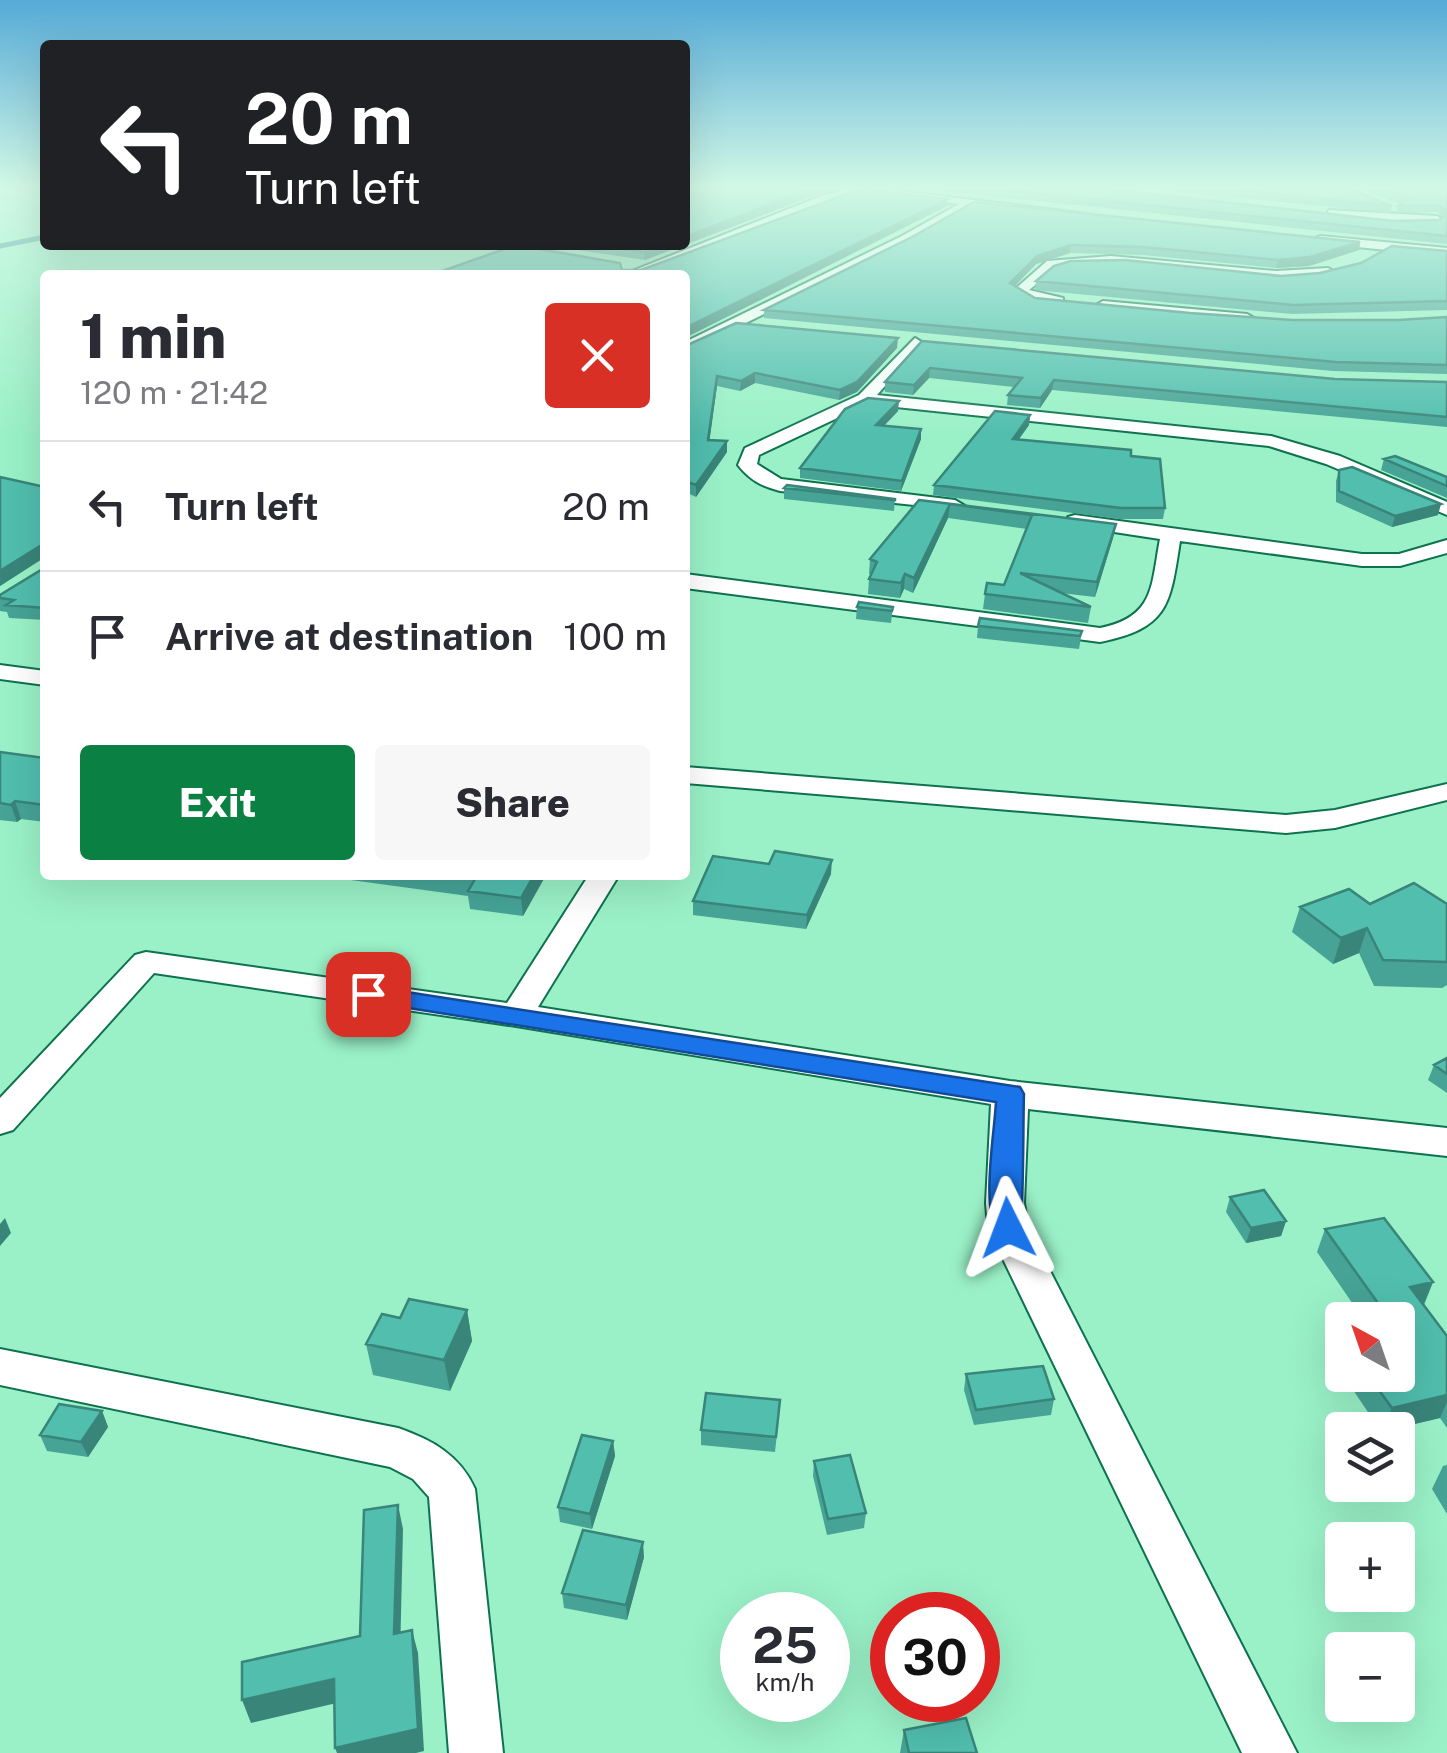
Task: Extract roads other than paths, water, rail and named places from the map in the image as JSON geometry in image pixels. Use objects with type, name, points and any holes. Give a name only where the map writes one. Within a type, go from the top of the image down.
[{"type":"street","points":[[690,345],[840,271]]},
{"type":"street","points":[[1044,271],[1020,291],[1034,299],[1072,302]]},
{"type":"street","points":[[1221,271],[1315,275],[1334,271]]},
{"type":"street","points":[[1091,304],[1262,319]]},
{"type":"street","points":[[730,324],[767,328]]},
{"type":"street","points":[[916,343],[864,399],[751,452],[746,466],[764,481],[780,485],[976,509]]},
{"type":"street","points":[[864,399],[1271,441],[1333,460],[1447,509]]},
{"type":"street","points":[[1054,518],[1383,561],[1447,546]]},
{"type":"street","points":[[690,581],[1100,635],[1125,632],[1144,624],[1154,614],[1171,533]]},
{"type":"street","points":[[0,672],[40,677]]},
{"type":"street","points":[[690,775],[1286,824],[1335,819],[1447,792]]},
{"type":"street","points":[[516,1015],[601,880]]},
{"type":"street","points":[[0,1121],[146,962],[516,1015],[1010,1094],[1447,1142]]},
{"type":"street","points":[[1010,1094],[1005,1203],[1008,1228],[1270,1753]]},
{"type":"street","points":[[0,1367],[398,1448],[429,1464],[452,1489],[476,1753]]}]
